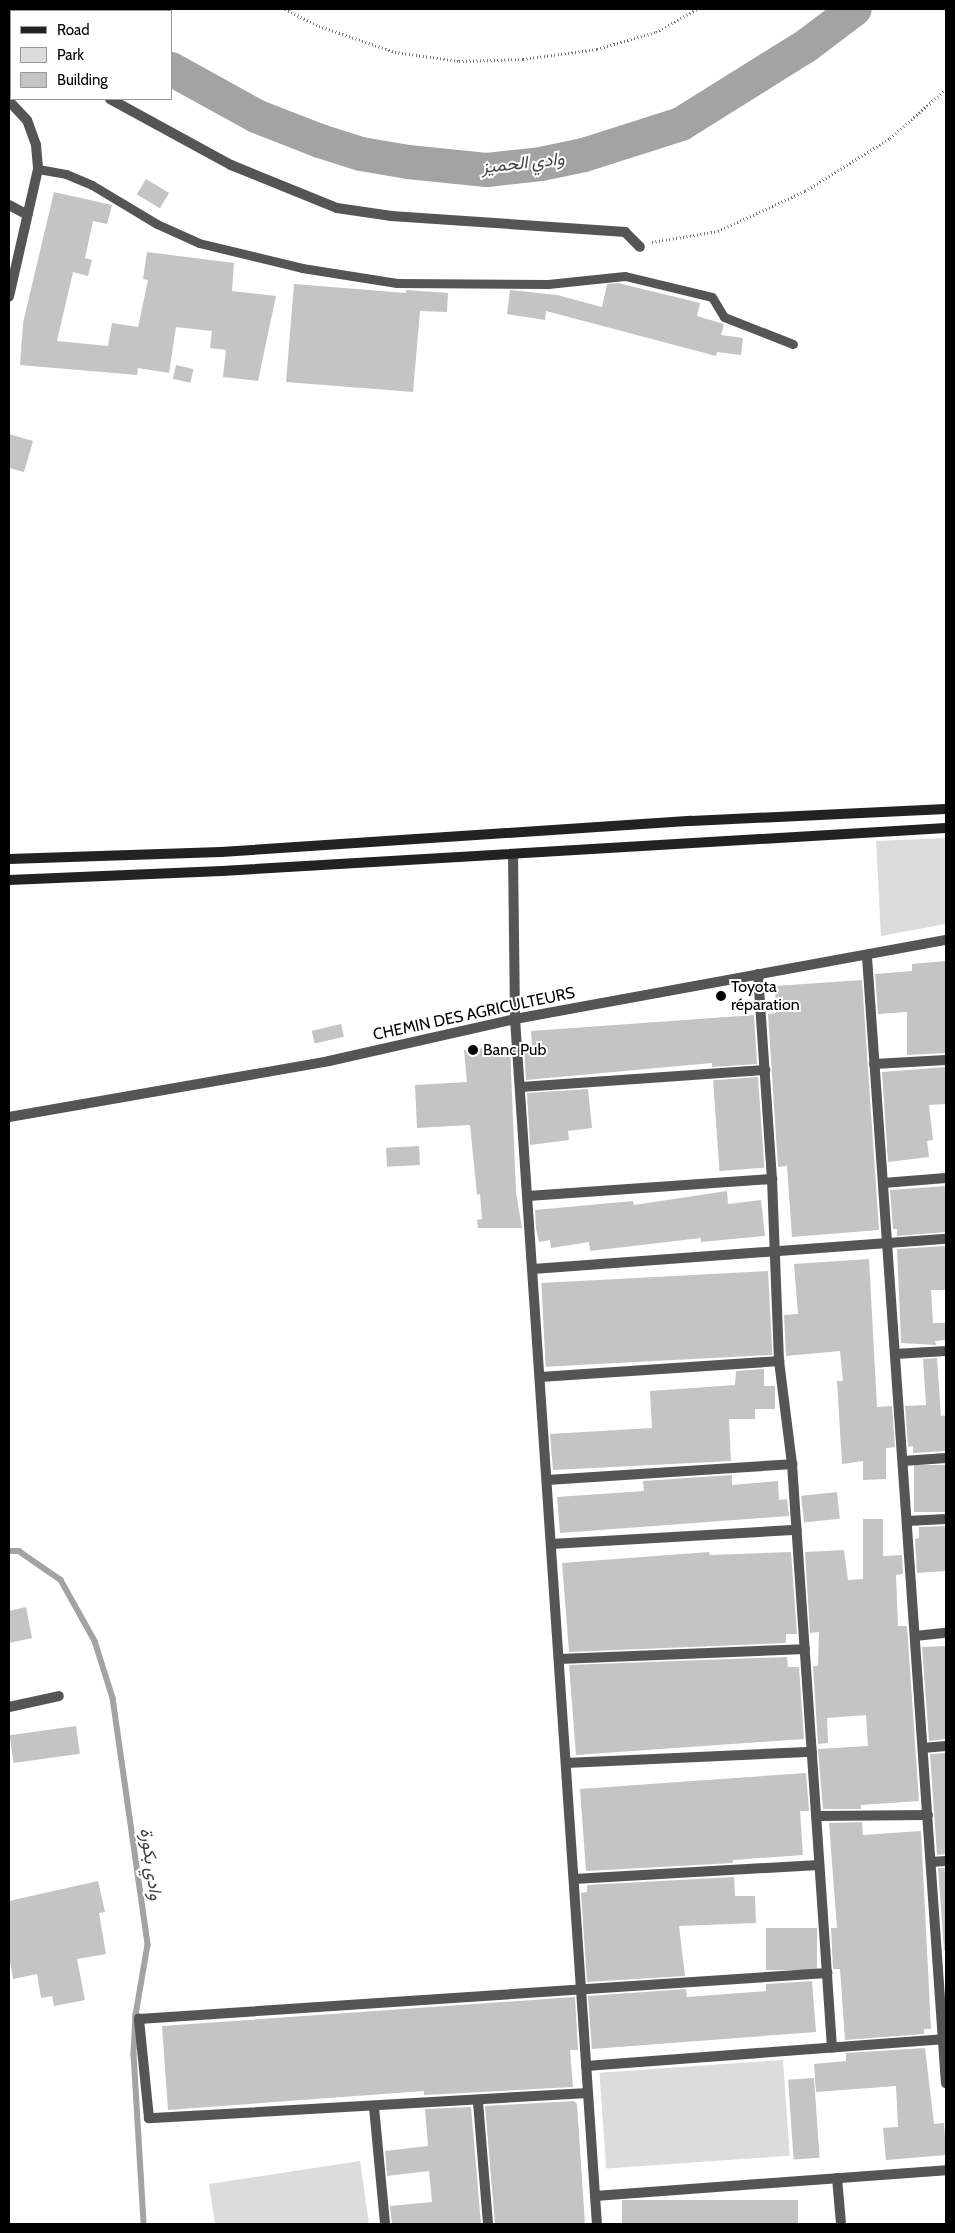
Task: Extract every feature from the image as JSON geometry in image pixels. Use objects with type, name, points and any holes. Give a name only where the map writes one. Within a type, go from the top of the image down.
[{"type":"main road","points":[[9,860],[221,852],[691,821],[946,809]]},
{"type":"main road","points":[[9,880],[512,854],[946,828]]},
{"type":"street","points":[[112,100],[231,166],[337,208],[391,216],[625,232],[640,247]]},
{"type":"street","points":[[9,101],[27,120],[36,145],[38,169],[9,298]]},
{"type":"street","points":[[9,205],[28,215]]},
{"type":"street","points":[[512,854],[515,1019],[597,2224]]},
{"type":"street","name":"CHEMIN DES AGRICULTEURS","points":[[9,1117],[329,1061],[515,1019],[758,974],[867,957],[946,940]]},
{"type":"street","points":[[867,957],[931,1862],[942,1964],[946,2083]]},
{"type":"street","points":[[758,974],[772,1179],[772,1252],[779,1361],[792,1464],[832,2048]]},
{"type":"street","points":[[874,1064],[946,1060]]},
{"type":"street","points":[[521,1087],[765,1070]]},
{"type":"street","points":[[883,1183],[946,1178]]},
{"type":"street","points":[[528,1196],[772,1179]]},
{"type":"street","points":[[533,1269],[946,1239]]},
{"type":"street","points":[[895,1354],[946,1351]]},
{"type":"street","points":[[540,1377],[779,1361]]},
{"type":"street","points":[[903,1461],[946,1458]]},
{"type":"street","points":[[547,1480],[792,1464]]},
{"type":"street","points":[[907,1521],[946,1519]]},
{"type":"street","points":[[552,1544],[796,1530]]},
{"type":"street","points":[[915,1636],[946,1633]]},
{"type":"street","points":[[559,1659],[804,1649]]},
{"type":"street","points":[[9,1707],[59,1696]]},
{"type":"street","points":[[923,1748],[946,1746]]},
{"type":"street","points":[[566,1763],[812,1752]]},
{"type":"street","points":[[816,1816],[928,1815]]},
{"type":"street","points":[[931,1862],[946,1861]]},
{"type":"street","points":[[574,1879],[819,1865]]},
{"type":"street","points":[[588,2093],[478,2102],[149,2118],[139,2019],[581,1991],[827,1973]]},
{"type":"street","points":[[586,2066],[945,2039]]},
{"type":"street","points":[[478,2102],[488,2224]]},
{"type":"street","points":[[374,2107],[385,2224]]},
{"type":"street","points":[[595,2196],[946,2170]]},
{"type":"street","points":[[837,2178],[842,2224]]},
{"type":"lane","points":[[38,169],[66,174],[92,184],[157,224],[198,243],[302,268],[397,283],[548,284],[625,276],[712,297],[724,317],[793,344]]},
{"type":"path","points":[[285,9],[319,26],[396,52],[459,61],[523,59],[597,49],[656,32],[697,9]]},
{"type":"path","points":[[640,247],[653,242],[718,231],[805,191],[890,138],[946,89]]},
{"type":"green space","points":[[946,838],[946,924],[881,936],[876,841]]},
{"type":"green space","points":[[783,2060],[790,2156],[606,2169],[599,2073]]},
{"type":"green space","points":[[360,2161],[369,2224],[215,2224],[209,2184]]},
{"type":"building","points":[[146,179],[169,193],[160,208],[137,194]]},
{"type":"building","points":[[54,192],[112,205],[107,224],[93,221],[85,258],[92,260],[88,276],[73,272],[57,341],[108,346],[112,323],[138,327],[148,280],[143,279],[147,252],[234,263],[232,291],[276,296],[258,381],[223,377],[226,350],[210,348],[212,331],[176,327],[169,373],[138,368],[137,375],[20,365],[23,323]]},
{"type":"building","points":[[618,283],[700,303],[697,316],[724,324],[721,335],[743,338],[741,355],[717,352],[716,356],[546,311],[545,320],[507,314],[510,290],[557,295],[602,307],[607,284]]},
{"type":"building","points":[[294,284],[406,293],[406,290],[448,293],[447,312],[420,311],[413,392],[286,382]]},
{"type":"building","points":[[176,365],[194,369],[190,383],[173,379]]},
{"type":"building","points":[[9,434],[33,441],[24,472],[9,468]]},
{"type":"building","points":[[946,961],[946,1053],[907,1055],[907,1012],[878,1014],[875,974],[912,971],[912,964]]},
{"type":"building","points":[[862,980],[879,1230],[792,1237],[787,1166],[778,1167],[768,1014],[776,1013],[775,986]]},
{"type":"building","points":[[754,1015],[757,1064],[712,1067],[712,1063],[526,1080],[524,1045],[532,1045],[531,1031]]},
{"type":"building","points":[[341,1024],[344,1037],[315,1043],[312,1031]]},
{"type":"building","points":[[510,1046],[516,1192],[522,1228],[478,1228],[477,1220],[482,1219],[480,1194],[477,1195],[470,1125],[417,1128],[415,1085],[467,1082],[464,1050]]},
{"type":"building","points":[[946,1067],[946,1104],[929,1105],[933,1140],[927,1141],[929,1157],[888,1162],[882,1072]]},
{"type":"building","points":[[758,1077],[764,1168],[719,1171],[713,1080]]},
{"type":"building","points":[[588,1089],[592,1128],[568,1131],[569,1140],[530,1145],[527,1093]]},
{"type":"building","points":[[419,1146],[420,1165],[387,1167],[386,1148]]},
{"type":"building","points":[[946,1186],[946,1232],[897,1236],[897,1229],[893,1229],[890,1190]]},
{"type":"building","points":[[727,1191],[728,1204],[761,1200],[765,1236],[701,1242],[701,1238],[590,1251],[589,1242],[551,1248],[550,1240],[539,1242],[535,1210],[633,1201],[634,1205]]},
{"type":"building","points":[[946,1246],[946,1290],[931,1290],[933,1323],[946,1323],[946,1340],[935,1341],[936,1345],[901,1343],[897,1249]]},
{"type":"building","points":[[869,1259],[877,1407],[892,1406],[895,1447],[886,1448],[886,1479],[863,1480],[863,1461],[842,1464],[837,1381],[843,1381],[840,1351],[786,1356],[784,1315],[798,1314],[794,1264]]},
{"type":"building","points":[[768,1271],[772,1355],[546,1367],[541,1283]]},
{"type":"building","points":[[937,1358],[941,1416],[946,1415],[946,1451],[913,1453],[913,1446],[908,1447],[905,1406],[926,1405],[923,1359]]},
{"type":"building","points":[[764,1369],[764,1386],[775,1386],[775,1409],[755,1409],[755,1419],[729,1419],[731,1461],[553,1470],[550,1434],[652,1428],[650,1391],[735,1385],[736,1371]]},
{"type":"building","points":[[914,1465],[946,1465],[946,1512],[914,1512]]},
{"type":"building","points":[[732,1475],[732,1485],[778,1481],[779,1500],[787,1499],[789,1516],[560,1533],[557,1497],[644,1491],[643,1481]]},
{"type":"building","points":[[837,1492],[840,1519],[804,1523],[801,1496]]},
{"type":"building","points":[[863,1519],[883,1519],[883,1556],[902,1555],[903,1574],[896,1575],[898,1626],[907,1626],[919,1801],[861,1805],[861,1809],[823,1809],[818,1749],[868,1746],[866,1715],[827,1718],[828,1743],[818,1744],[813,1666],[818,1666],[819,1632],[810,1633],[805,1552],[844,1550],[848,1580],[863,1579]]},
{"type":"building","points":[[946,1526],[946,1571],[917,1573],[915,1539],[919,1538],[919,1527]]},
{"type":"building","points":[[709,1552],[710,1555],[791,1552],[797,1634],[786,1634],[786,1643],[569,1652],[562,1563]]},
{"type":"building","points":[[26,1607],[32,1638],[9,1643],[9,1611]]},
{"type":"building","points":[[946,1646],[946,1739],[929,1741],[922,1647]]},
{"type":"building","points":[[787,1657],[788,1667],[799,1667],[804,1739],[576,1755],[569,1665]]},
{"type":"building","points":[[76,1726],[80,1754],[14,1763],[10,1735]]},
{"type":"building","points":[[946,1753],[946,1854],[937,1855],[930,1754]]},
{"type":"building","points":[[806,1773],[809,1811],[800,1811],[803,1855],[733,1860],[733,1863],[586,1871],[580,1789]]},
{"type":"building","points":[[862,1822],[863,1835],[921,1831],[931,2029],[924,2029],[924,2034],[845,2040],[840,1969],[833,1969],[831,1928],[837,1928],[829,1823]]},
{"type":"building","points":[[938,1868],[946,1868],[946,1950],[944,1950]]},
{"type":"building","points":[[734,1877],[735,1896],[755,1896],[756,1923],[679,1926],[685,1976],[587,1982],[581,1893],[587,1892],[587,1885]]},
{"type":"building","points":[[98,1881],[105,1912],[99,1913],[106,1954],[77,1959],[85,2000],[54,2006],[52,1996],[41,1998],[37,1974],[13,1979],[9,1955],[9,1901]]},
{"type":"building","points":[[766,1928],[817,1928],[817,1970],[766,1970]]},
{"type":"building","points":[[812,1981],[816,2032],[592,2049],[588,1996],[686,1989],[687,1997],[766,1991],[766,1984]]},
{"type":"building","points":[[575,1997],[578,2050],[570,2050],[573,2087],[424,2095],[424,2091],[168,2110],[162,2026]]},
{"type":"building","points":[[925,2048],[934,2124],[944,2123],[946,2155],[886,2160],[883,2128],[898,2127],[896,2086],[816,2092],[814,2064],[846,2061],[846,2053]]},
{"type":"building","points":[[814,2078],[820,2158],[794,2160],[788,2080]]},
{"type":"building","points":[[574,2101],[577,2104],[585,2224],[495,2224],[485,2106]]},
{"type":"building","points":[[471,2107],[481,2224],[392,2224],[390,2206],[432,2202],[429,2171],[387,2176],[385,2151],[428,2146],[425,2109]]},
{"type":"building","points":[[622,2200],[798,2200],[798,2224],[622,2224]]},
{"type":"waterway","name":"وادي الحميز","points":[[172,70],[256,116],[320,141],[361,154],[408,162],[487,170],[541,164],[584,155],[681,124],[806,46],[855,9]]},
{"type":"waterway","name":"وادي بكورة","points":[[9,1551],[19,1551],[61,1580],[95,1641],[113,1698],[148,1945],[136,2015],[134,2054],[144,2224]]},
{"type":"place","name":"Toyota réparation","points":[[721,996]]},
{"type":"place","name":"Banc Pub","points":[[473,1050]]}]
